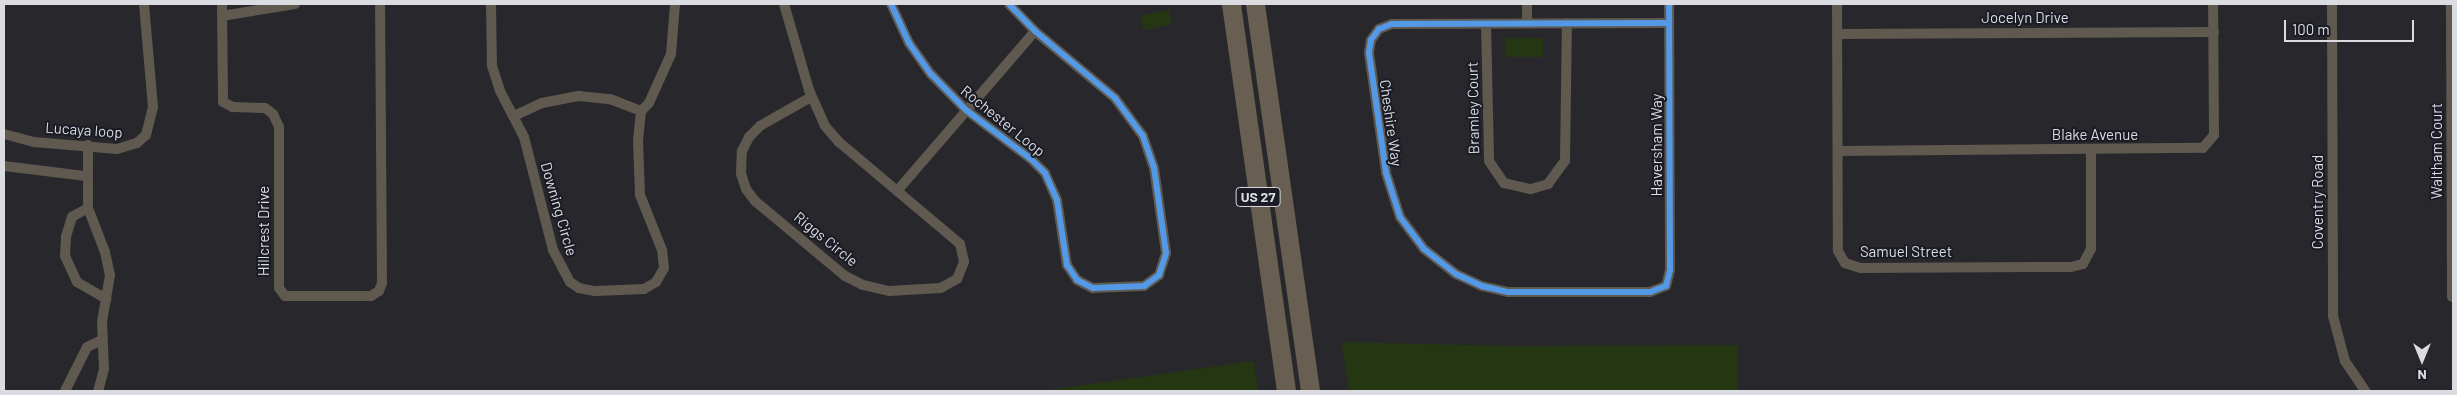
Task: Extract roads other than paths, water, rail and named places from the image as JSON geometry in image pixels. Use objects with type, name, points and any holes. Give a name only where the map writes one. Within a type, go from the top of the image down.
[{"type":"highway","name":"US 27","points":[[1231,4],[1286,391]]},
{"type":"highway","name":"US 27","points":[[1255,4],[1310,391]]},
{"type":"highway","points":[[1277,327],[1286,330],[1290,338],[1302,391]]},
{"type":"street","name":"Lucaya loop","points":[[4,134],[34,142],[128,148],[146,135],[153,100],[144,4]]},
{"type":"street","name":"Hillcrest Drive","points":[[222,4],[223,102],[242,108],[265,108],[273,114],[279,127],[279,288],[285,296],[371,296],[379,291],[383,278],[380,4]]},
{"type":"street","points":[[222,16],[295,4]]},
{"type":"street","name":"Downing Circle","points":[[491,4],[492,66],[500,91],[524,137],[550,241],[564,276],[574,285],[587,290],[633,291],[644,289],[656,282],[664,262],[645,211],[638,182],[641,111]]},
{"type":"street","points":[[514,116],[542,103],[579,96],[610,99],[641,111],[649,102],[669,61],[674,38],[675,4]]},
{"type":"street","name":"Riggs Circle","points":[[784,4],[811,98],[832,136],[960,244],[964,262],[957,279],[941,288],[889,291],[863,285],[845,276],[756,201],[746,189],[741,174],[742,151],[749,137],[760,126],[811,98]]},
{"type":"street","name":"Rochester Loop","points":[[891,4],[924,64],[966,110],[1031,159],[1045,173],[1057,200],[1068,265],[1077,280],[1086,285],[1109,289],[1139,288],[1159,275],[1166,252],[1159,196],[1149,151],[1129,115],[1088,74],[1035,31],[1009,4]]},
{"type":"street","points":[[1527,4],[1527,23]]},
{"type":"street","name":"Haversham Way","points":[[1666,286],[1670,270],[1669,4]]},
{"type":"street","name":"Samuel Street","points":[[1837,4],[1838,251],[1845,263],[1860,268],[2071,267],[2082,264],[2091,249],[2091,150]]},
{"type":"street","name":"Blake Avenue","points":[[1838,151],[2194,150],[2210,142],[2214,135],[2213,4]]},
{"type":"street","name":"Coventry Road","points":[[2332,4],[2334,316],[2341,352],[2366,391]]},
{"type":"street","name":"Waltham Court","points":[[2451,4],[2452,297]]},
{"type":"street","name":"Bramley Court","points":[[1486,24],[1489,161],[1504,183],[1531,189],[1548,184],[1565,161],[1567,23]]},
{"type":"street","name":"Cheshire Way","points":[[1666,286],[1650,292],[1520,293],[1495,290],[1445,267],[1424,249],[1407,228],[1395,206],[1386,173],[1369,53],[1371,40],[1379,29],[1392,24],[1669,23]]},
{"type":"street","points":[[897,191],[1035,31]]},
{"type":"street","name":"Jocelyn Drive","points":[[1837,34],[2214,32]]},
{"type":"street","points":[[88,145],[86,176],[88,208],[109,267],[102,340],[104,369],[98,391]]},
{"type":"street","points":[[4,166],[86,176]]},
{"type":"street","points":[[88,208],[72,218],[64,246],[67,265],[77,282],[106,299]]},
{"type":"street","points":[[66,391],[88,347],[102,340]]}]
